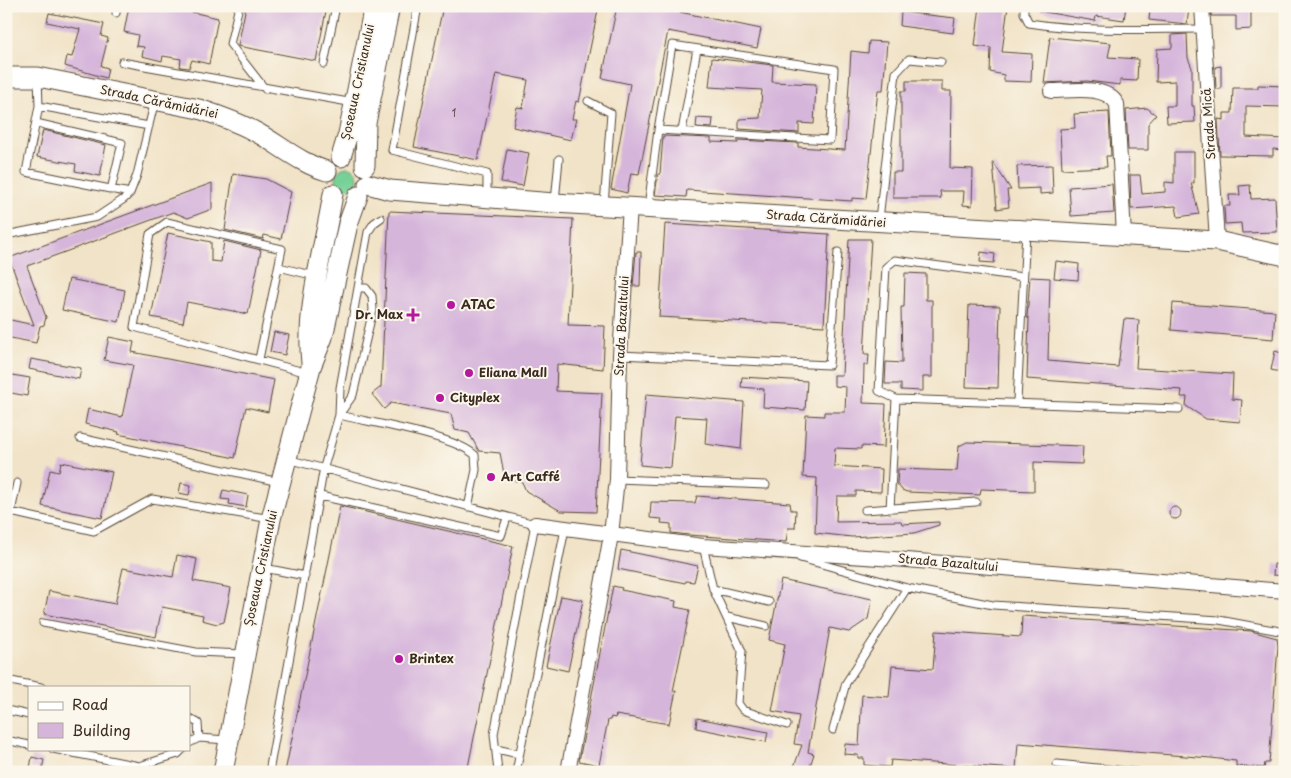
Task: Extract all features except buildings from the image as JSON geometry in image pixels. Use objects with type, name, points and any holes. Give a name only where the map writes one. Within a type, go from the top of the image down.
[{"type":"street","name":"Șoseaua Cristianului","points":[[341,157],[374,6]]},
{"type":"street","name":"Șoseaua Cristianului","points":[[222,772],[271,519],[311,370],[323,337],[348,224],[364,182],[366,122],[390,6]]},
{"type":"street","name":"Strada Mică","points":[[1202,6],[1217,241]]},
{"type":"street","name":"Strada Cărămidăriei","points":[[6,62],[38,77]]},
{"type":"street","name":"Strada Cărămidăriei","points":[[6,77],[38,77],[199,109],[223,116],[253,130],[304,162],[327,171]]},
{"type":"street","points":[[1051,91],[1101,92],[1114,99],[1117,104],[1124,236]]},
{"type":"street","points":[[352,156],[364,182],[345,199],[333,194],[326,182],[327,171],[333,161],[341,157],[352,156]]},
{"type":"street","name":"Strada Cărămidăriei","points":[[364,182],[390,190],[554,203],[1026,232],[1217,241],[1285,256]]},
{"type":"street","name":"Șoseaua Cristianului","points":[[311,370],[308,336],[317,276],[333,194]]},
{"type":"street","name":"Strada Bazaltului","points":[[568,772],[611,536],[617,479],[620,355],[639,207]]},
{"type":"street","name":"Strada Bazaltului","points":[[535,524],[611,536],[703,546],[894,559],[1285,592]]},
{"type":"lane","points":[[238,6],[230,44],[265,89]]},
{"type":"lane","points":[[324,64],[336,6]]},
{"type":"lane","points":[[418,6],[392,150],[487,174],[487,198]]},
{"type":"lane","points":[[1024,6],[1026,19],[1029,23],[1050,26],[1135,30],[1202,29]]},
{"type":"lane","points":[[639,207],[658,130],[672,45],[834,69],[830,140],[658,130]]},
{"type":"lane","points":[[682,131],[697,49]]},
{"type":"lane","points":[[879,222],[896,73],[909,59],[941,62]]},
{"type":"lane","points":[[122,62],[265,89],[354,103]]},
{"type":"lane","points":[[38,77],[39,106],[26,172],[111,190],[130,192]]},
{"type":"lane","points":[[6,235],[97,217],[124,199],[130,192],[137,176],[155,100]]},
{"type":"lane","points":[[588,100],[611,113],[604,205]]},
{"type":"lane","points":[[39,106],[148,126]]},
{"type":"lane","points":[[36,123],[122,143],[111,190]]},
{"type":"lane","points":[[554,203],[559,159]]},
{"type":"lane","points":[[268,772],[324,467],[339,415],[340,388],[368,232],[374,223],[381,218]]},
{"type":"lane","points":[[259,359],[282,249],[167,222],[150,234],[134,327],[259,359],[311,370]]},
{"type":"lane","points":[[1017,401],[1026,232]]},
{"type":"lane","points":[[620,355],[829,365],[838,252]]},
{"type":"lane","points":[[1023,277],[895,260],[886,267],[878,391],[896,399],[1017,401],[1179,409]]},
{"type":"lane","points":[[279,266],[317,276]]},
{"type":"lane","points":[[339,415],[353,395],[373,310],[372,296],[366,288],[358,288]]},
{"type":"lane","points":[[890,509],[896,399]]},
{"type":"lane","points":[[339,415],[442,439],[466,447],[475,455],[476,470],[468,507]]},
{"type":"lane","points":[[80,438],[280,482]]},
{"type":"lane","points":[[287,459],[324,467],[507,518],[535,524],[494,734],[498,772]]},
{"type":"lane","points":[[617,479],[766,485]]},
{"type":"lane","points":[[17,483],[11,512],[94,531],[152,499],[271,519]]},
{"type":"lane","points":[[320,496],[501,536],[507,518]]},
{"type":"lane","points":[[865,510],[976,502]]},
{"type":"lane","points":[[516,772],[565,529]]},
{"type":"lane","points":[[703,546],[713,588],[742,651],[738,703],[743,710],[787,725]]},
{"type":"lane","points":[[778,551],[907,588],[993,605],[1219,620],[1285,632]]},
{"type":"lane","points":[[261,568],[305,576]]},
{"type":"lane","points":[[713,588],[768,602]]},
{"type":"lane","points":[[833,730],[846,683],[907,588]]},
{"type":"lane","points":[[727,617],[766,626]]},
{"type":"lane","points":[[43,623],[196,652],[244,654]]},
{"type":"lane","points":[[6,680],[37,686]]},
{"type":"lane","points":[[6,710],[28,715]]},
{"type":"lane","points":[[190,719],[198,723],[199,738]]},
{"type":"lane","points":[[190,742],[199,738],[228,740]]},
{"type":"lane","points":[[6,740],[28,744]]},
{"type":"lane","points":[[496,749],[520,754]]},
{"type":"lane","points":[[58,750],[139,766],[178,754],[181,750]]},
{"type":"lane","points":[[1057,764],[1136,772]]},
{"type":"green space","points":[[347,167],[355,170],[358,178],[355,186],[347,189],[339,186],[336,178],[339,170]]},
{"type":"place","name":"ATAC","points":[[451,305]]},
{"type":"place","name":"Dr. Max","points":[[413,315]]},
{"type":"place","name":"Eliana Mall","points":[[469,373]]},
{"type":"place","name":"Cityplex","points":[[440,398]]},
{"type":"place","name":"Art Caffé","points":[[491,477]]},
{"type":"place","name":"Brintex","points":[[399,659]]}]
